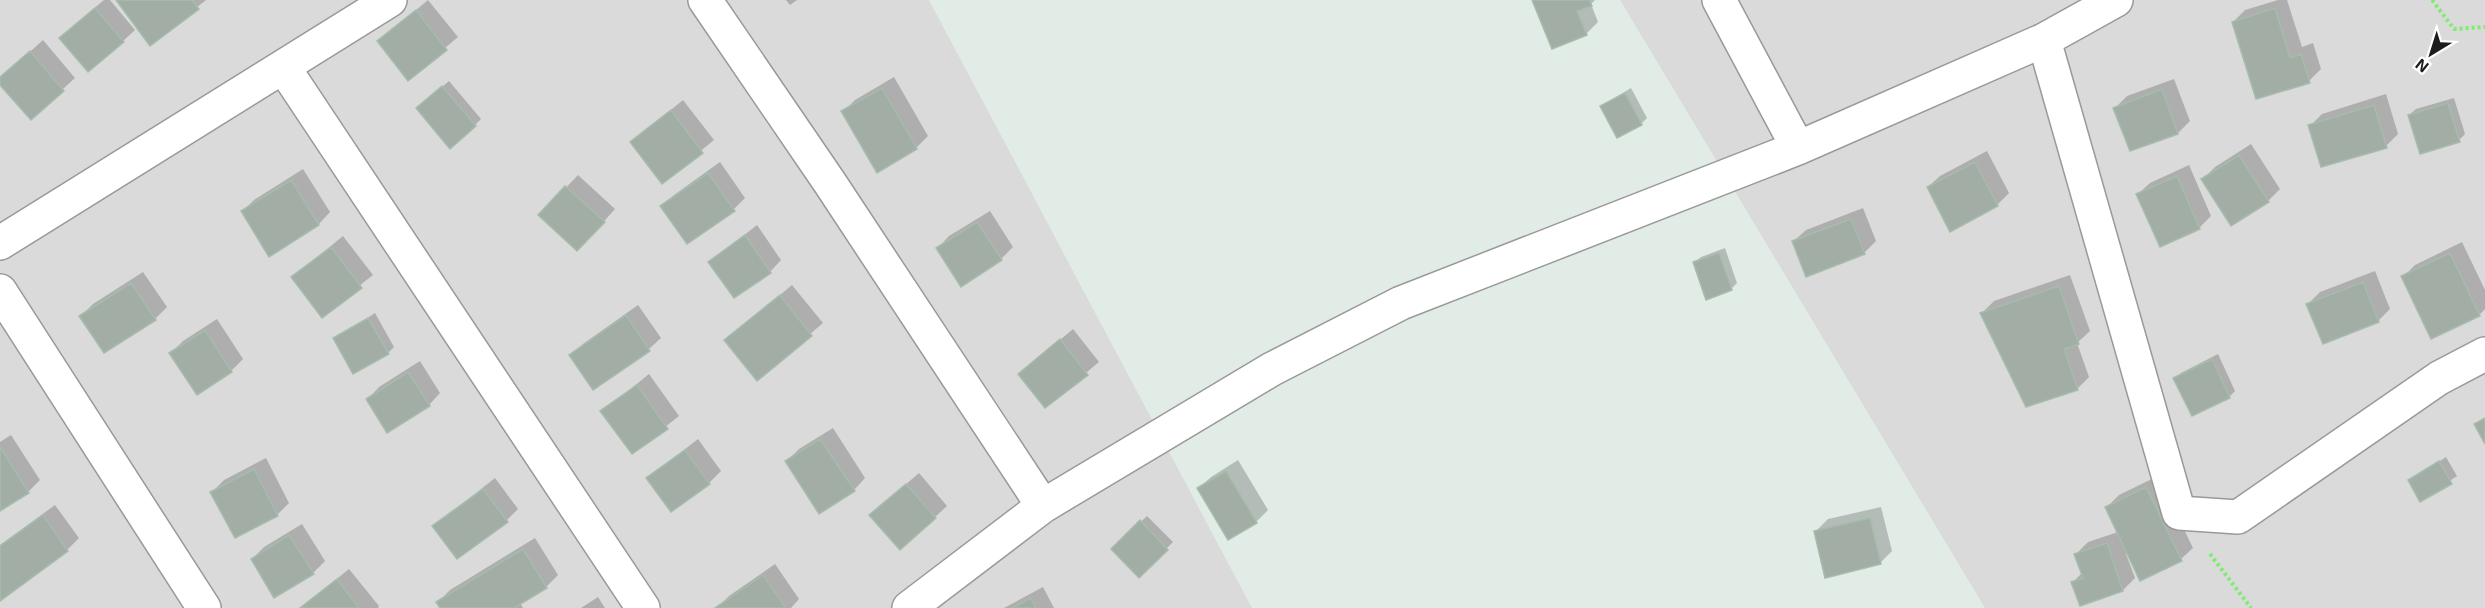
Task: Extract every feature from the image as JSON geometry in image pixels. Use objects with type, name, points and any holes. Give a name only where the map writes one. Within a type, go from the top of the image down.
[{"type":"street","points":[[0,243],[390,0]]},
{"type":"street","points":[[705,0],[830,183],[1043,506]]},
{"type":"street","points":[[1719,0],[1798,148]]},
{"type":"street","points":[[909,608],[1043,506],[1272,369],[1401,303],[1798,148],[2044,40],[2116,0]]},
{"type":"street","points":[[2044,40],[2179,513],[2238,517],[2439,378],[2485,354]]},
{"type":"street","points":[[284,68],[643,608]]},
{"type":"street","points":[[0,291],[204,608]]},
{"type":"path","points":[[2432,0],[2454,29],[2485,27]]},
{"type":"path","points":[[2179,513],[2251,608]]},
{"type":"shaded area","points":[[0,0],[929,0],[1252,608],[0,608]]},
{"type":"shaded area","points":[[1620,0],[2485,0],[2485,608],[1985,608]]},
{"type":"building","points":[[116,0],[192,0],[199,9],[150,46]]},
{"type":"building","points":[[1532,0],[1589,0],[1592,6],[1577,11],[1587,35],[1552,49]]},
{"type":"building","points":[[95,8],[124,42],[88,72],[59,38]]},
{"type":"building","points":[[2275,8],[2290,58],[2301,54],[2310,83],[2256,99],[2232,22]]},
{"type":"building","points":[[416,10],[447,50],[408,81],[377,41]]},
{"type":"building","points":[[30,51],[64,91],[31,120],[0,85],[0,77]]},
{"type":"building","points":[[442,86],[476,126],[450,149],[416,108]]},
{"type":"building","points":[[882,88],[917,149],[877,173],[841,111]]},
{"type":"building","points":[[2162,89],[2178,134],[2130,151],[2113,108]]},
{"type":"building","points":[[1625,93],[1642,125],[1617,138],[1600,106]]},
{"type":"building","points":[[2448,103],[2460,142],[2420,154],[2408,115]]},
{"type":"building","points":[[2374,105],[2387,148],[2321,167],[2308,125]]},
{"type":"building","points":[[671,110],[703,153],[662,184],[630,142]]},
{"type":"building","points":[[2239,155],[2269,202],[2231,226],[2201,179]]},
{"type":"building","points":[[1975,162],[1998,206],[1950,232],[1927,187]]},
{"type":"building","points":[[708,173],[735,211],[687,244],[660,206]]},
{"type":"building","points":[[2177,176],[2200,229],[2160,247],[2136,194]]},
{"type":"building","points":[[291,180],[319,225],[269,257],[241,211]]},
{"type":"building","points":[[565,186],[605,222],[577,251],[538,215]]},
{"type":"building","points":[[1851,219],[1865,254],[1806,277],[1792,241]]},
{"type":"building","points":[[977,222],[1002,260],[961,287],[936,248]]},
{"type":"building","points":[[745,235],[771,273],[734,298],[708,262]]},
{"type":"building","points":[[331,247],[362,288],[322,318],[291,277]]},
{"type":"building","points":[[1719,253],[1732,290],[1706,300],[1693,262]]},
{"type":"building","points":[[2450,253],[2480,316],[2431,339],[2401,276]]},
{"type":"building","points":[[2363,282],[2379,322],[2323,344],[2306,304]]},
{"type":"building","points":[[131,283],[156,320],[104,353],[79,316]]},
{"type":"building","points":[[2059,286],[2079,344],[2064,349],[2078,390],[2026,407],[1980,313]]},
{"type":"building","points":[[780,295],[812,336],[757,381],[724,340]]},
{"type":"building","points":[[626,315],[650,351],[593,390],[569,355]]},
{"type":"building","points":[[368,318],[389,354],[353,374],[333,338]]},
{"type":"building","points":[[205,330],[232,372],[197,395],[169,353]]},
{"type":"building","points":[[1060,339],[1088,375],[1045,408],[1018,374]]},
{"type":"building","points":[[2212,359],[2230,398],[2192,416],[2173,378]]},
{"type":"building","points":[[408,372],[430,406],[387,433],[366,399]]},
{"type":"building","points":[[637,385],[668,429],[632,454],[600,411]]},
{"type":"building","points":[[2485,418],[2485,444],[2474,424]]},
{"type":"building","points":[[820,439],[855,491],[819,514],[785,461]]},
{"type":"building","points":[[0,447],[29,493],[0,511]]},
{"type":"building","points":[[685,450],[710,484],[671,512],[646,478]]},
{"type":"building","points":[[2439,461],[2452,484],[2420,502],[2408,480]]},
{"type":"building","points":[[254,469],[278,516],[235,538],[210,492]]},
{"type":"building","points":[[1226,471],[1257,523],[1228,540],[1197,488]]},
{"type":"building","points":[[906,484],[936,518],[900,550],[869,515]]},
{"type":"building","points":[[2146,487],[2182,561],[2140,581],[2105,507]]},
{"type":"building","points":[[483,489],[508,522],[457,559],[432,526]]},
{"type":"building","points":[[43,515],[68,551],[0,601],[0,546]]},
{"type":"building","points":[[1870,518],[1881,564],[1825,578],[1814,531]]},
{"type":"building","points":[[1140,520],[1168,550],[1139,578],[1111,549]]},
{"type":"building","points":[[289,535],[314,574],[274,598],[251,559]]},
{"type":"building","points":[[2107,543],[2123,591],[2080,606],[2071,582],[2083,578],[2074,554]]},
{"type":"building","points":[[523,549],[547,588],[514,608],[440,608],[436,602]]},
{"type":"building","points":[[763,575],[786,608],[715,608]]},
{"type":"building","points":[[337,579],[359,608],[300,608]]},
{"type":"building","points":[[1031,598],[1036,608],[1012,608]]}]
